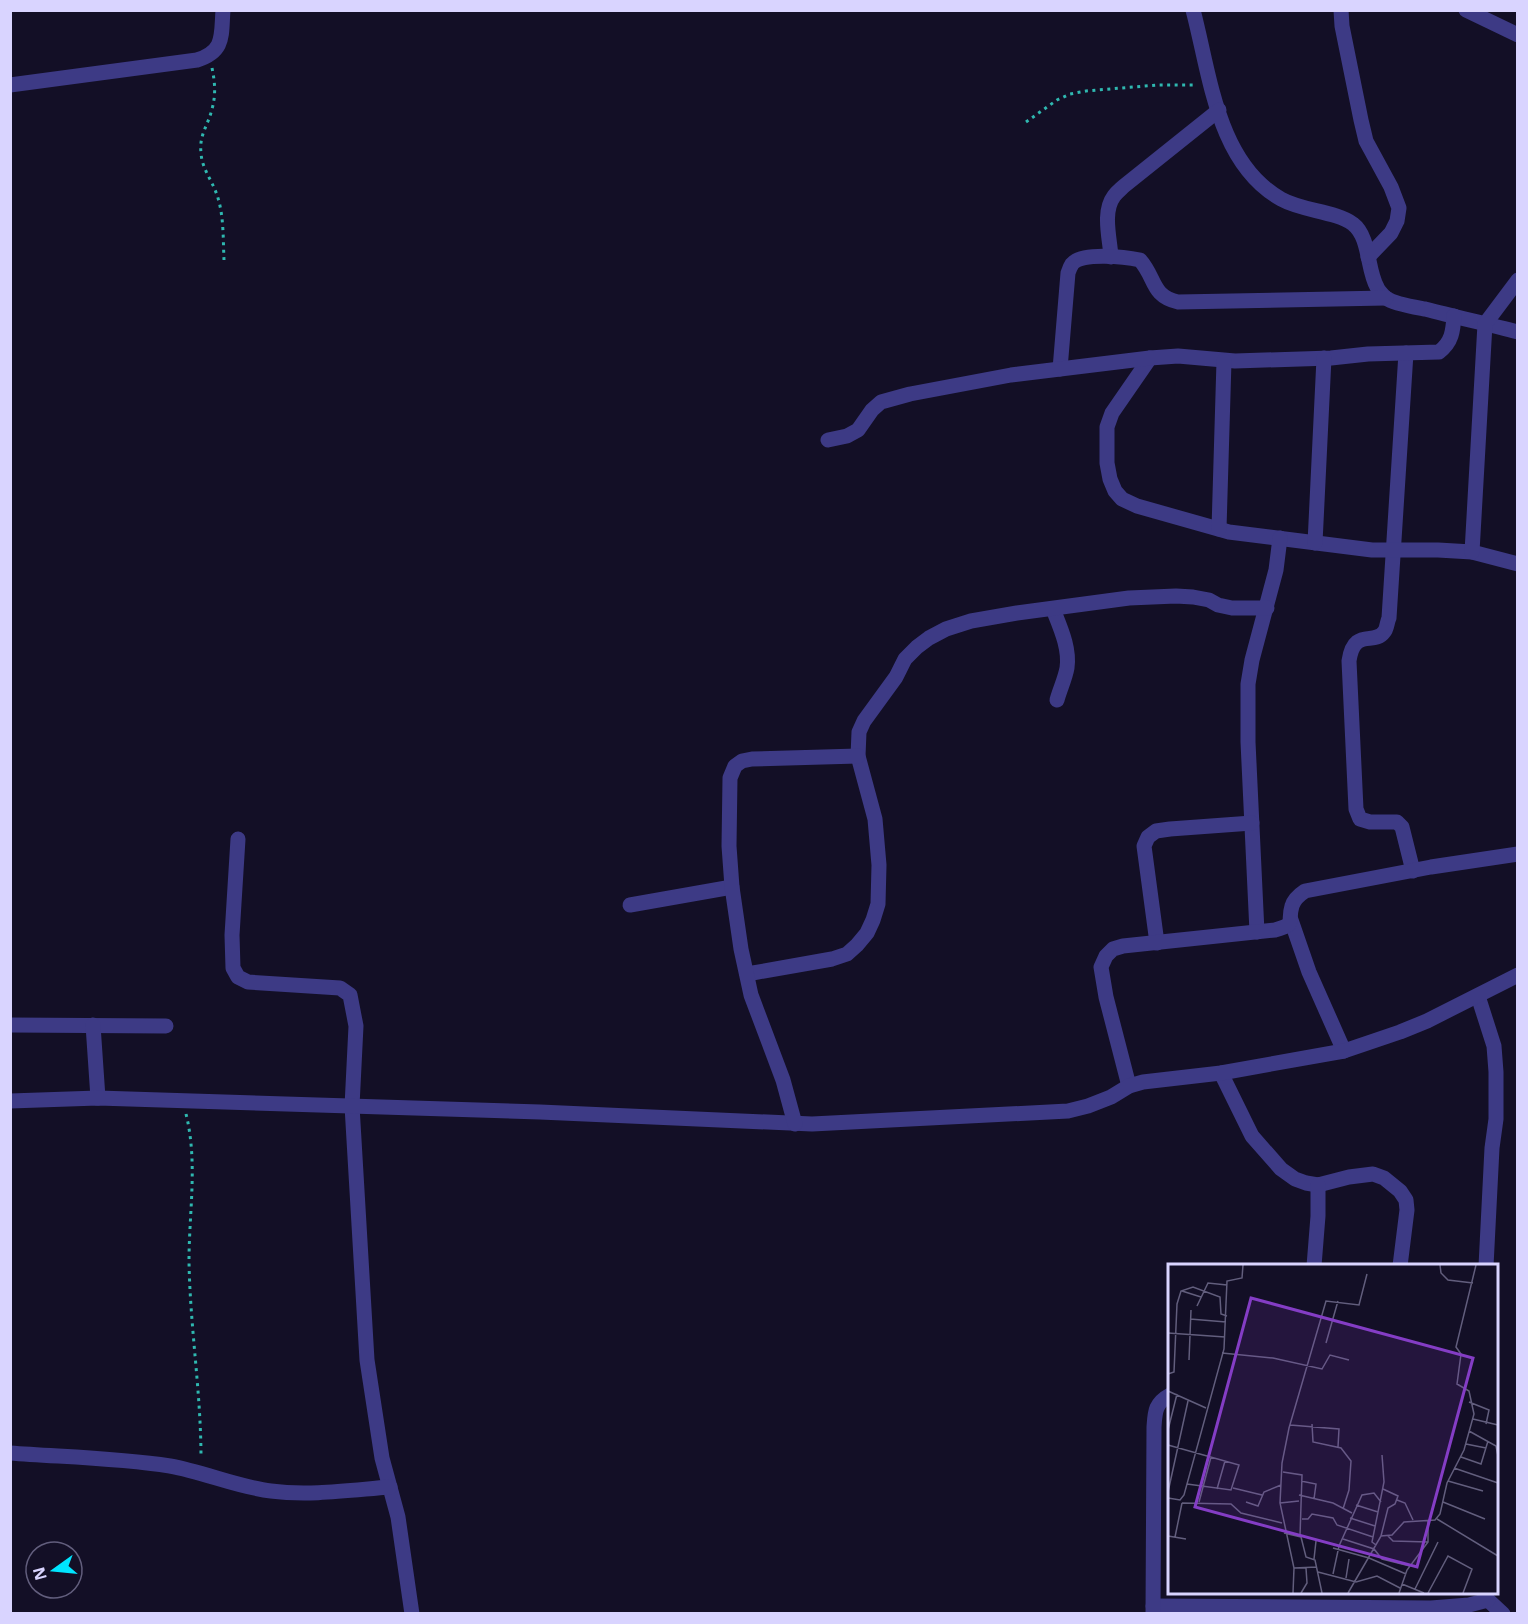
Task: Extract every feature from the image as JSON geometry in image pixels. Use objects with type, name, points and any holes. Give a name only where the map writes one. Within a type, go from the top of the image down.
[{"type":"street","points":[[10,85],[197,60],[210,56],[219,45],[223,10]]},
{"type":"street","points":[[1193,10],[1219,110],[1233,148],[1244,165],[1267,191],[1300,207],[1353,224],[1361,232],[1377,287],[1386,298]]},
{"type":"street","points":[[1341,10],[1342,26],[1366,141],[1391,187],[1399,208],[1397,221],[1391,233],[1368,257]]},
{"type":"street","points":[[1466,10],[1518,35]]},
{"type":"street","points":[[1111,257],[1108,215],[1109,205],[1114,196],[1219,110]]},
{"type":"street","points":[[1060,369],[1068,273],[1072,264],[1080,259],[1092,257],[1140,260],[1147,268],[1153,284],[1161,295],[1168,300],[1178,302],[1386,298],[1518,332]]},
{"type":"street","points":[[1472,552],[1485,324],[1518,280]]},
{"type":"street","points":[[828,440],[847,436],[858,430],[872,410],[881,402],[1011,375],[1178,356],[1224,361],[1262,361],[1439,352],[1449,342],[1454,316]]},
{"type":"street","points":[[1406,353],[1389,618],[1385,632],[1357,642],[1351,650],[1349,661],[1356,809],[1360,819],[1370,822],[1397,822],[1402,827],[1413,871]]},
{"type":"street","points":[[1150,358],[1112,413],[1107,427],[1107,463],[1110,479],[1115,491],[1122,499],[1137,506],[1229,532],[1372,550],[1472,552],[1518,564]]},
{"type":"street","points":[[1315,543],[1324,358]]},
{"type":"street","points":[[1219,529],[1224,361]]},
{"type":"street","points":[[1257,932],[1248,684],[1252,660],[1276,570],[1280,538]]},
{"type":"street","points":[[747,974],[832,959],[847,954],[867,933],[878,904],[879,886],[875,819],[858,756],[859,732],[864,721],[896,677],[905,659],[917,646],[946,629],[971,621],[1129,598],[1193,597],[1232,608],[1266,608]]},
{"type":"street","points":[[1053,609],[1067,652],[1067,665],[1057,700]]},
{"type":"street","points":[[795,1124],[783,1080],[751,995],[747,974],[732,887],[729,846],[730,778],[735,766],[742,760],[858,756]]},
{"type":"street","points":[[1157,943],[1144,846],[1148,837],[1156,831],[1170,829],[1252,823]]},
{"type":"street","points":[[238,839],[232,935],[233,968],[238,976],[248,982],[340,988],[351,994],[356,1026],[352,1106],[367,1360],[377,1433],[398,1517],[412,1614]]},
{"type":"street","points":[[1344,1051],[1309,972],[1291,920],[1291,907],[1296,898],[1305,891],[1518,854]]},
{"type":"street","points":[[630,905],[732,887]]},
{"type":"street","points":[[1129,1086],[1106,997],[1101,967],[1106,956],[1113,949],[1286,927],[1291,920]]},
{"type":"street","points":[[10,1101],[98,1098],[540,1112],[795,1124],[1068,1111],[1088,1106],[1111,1097],[1129,1086],[1143,1082],[1221,1073],[1344,1051],[1427,1022],[1518,975]]},
{"type":"street","points":[[1478,996],[1494,1046],[1497,1080],[1486,1264]]},
{"type":"street","points":[[10,1025],[166,1026]]},
{"type":"street","points":[[93,1025],[98,1098]]},
{"type":"street","points":[[1221,1073],[1252,1136],[1281,1168],[1295,1179],[1318,1185],[1350,1176],[1373,1174],[1394,1185],[1406,1200],[1407,1210],[1400,1264]]},
{"type":"street","points":[[1314,1264],[1318,1185]]},
{"type":"street","points":[[1168,1396],[1161,1399],[1156,1410],[1154,1428],[1153,1610],[1384,1605],[1450,1608],[1469,1605],[1486,1596],[1503,1614]]},
{"type":"street","points":[[10,1453],[170,1467],[249,1487],[288,1493],[390,1486]]},
{"type":"street","points":[[1154,1499],[1168,1499]]},
{"type":"path","points":[[210,56],[215,79],[215,96],[212,110],[202,132],[201,153],[205,172],[219,203],[224,260]]},
{"type":"path","points":[[1026,122],[1058,100],[1086,91],[1158,85],[1212,86]]},
{"type":"path","points":[[183,1101],[190,1131],[192,1155],[189,1261],[201,1419],[201,1474]]}]
